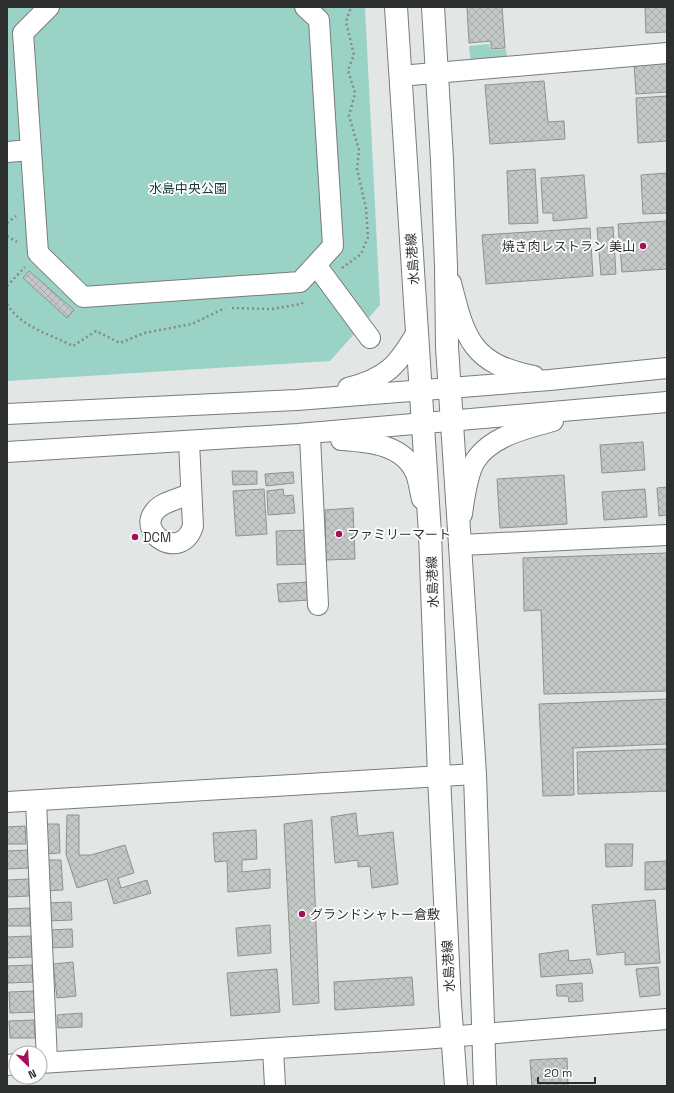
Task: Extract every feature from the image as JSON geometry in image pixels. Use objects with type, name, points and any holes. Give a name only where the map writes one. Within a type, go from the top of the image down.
[{"type":"main road","name":"水島港線","points":[[396,7],[430,534],[439,776],[456,1086]]},
{"type":"main road","points":[[433,7],[446,266],[447,347],[461,538],[475,774],[485,1086]]},
{"type":"street","points":[[49,7],[23,33],[38,253],[83,296],[300,282],[322,273],[333,246],[320,20],[305,7]]},
{"type":"street","points":[[400,76],[667,53]]},
{"type":"street","points":[[7,152],[31,150]]},
{"type":"street","points":[[446,266],[461,322],[475,347],[482,356],[502,367],[550,380]]},
{"type":"street","points":[[322,273],[370,338]]},
{"type":"street","points":[[297,400],[355,386],[382,376],[403,356],[417,332]]},
{"type":"street","points":[[7,414],[297,400],[550,380],[667,368]]},
{"type":"street","points":[[7,452],[304,435],[667,402]]},
{"type":"street","points":[[589,410],[514,433],[494,442],[486,449],[475,461],[470,475],[464,502],[461,538],[667,535]]},
{"type":"street","points":[[304,435],[367,442],[389,448],[406,459],[416,474],[430,534]]},
{"type":"street","points":[[304,435],[318,605]]},
{"type":"street","points":[[189,442],[191,493]]},
{"type":"street","points":[[7,802],[475,774]]},
{"type":"street","points":[[36,801],[43,1045]]},
{"type":"street","points":[[48,1063],[453,1037],[667,1020]]},
{"type":"street","points":[[273,1049],[275,1086]]},
{"type":"path","points":[[7,304],[23,322],[38,331],[73,346],[96,331],[120,343],[144,334],[192,324],[223,308],[247,307],[272,309],[301,304],[322,273],[361,254],[368,237],[366,208],[357,169],[359,150],[349,116],[355,93],[348,70],[354,55],[346,22],[351,7]]},
{"type":"path","points":[[7,286],[38,253]]},
{"type":"green space","name":"水島中央公園","points":[[7,7],[365,7],[380,305],[330,361],[7,381]]},
{"type":"green space","points":[[489,44],[490,50],[506,49],[507,61],[471,64],[469,46]]},
{"type":"building","points":[[467,7],[502,7],[505,48],[491,49],[491,41],[469,43]]},
{"type":"building","points":[[645,7],[667,7],[667,32],[646,33]]},
{"type":"building","points":[[667,61],[667,92],[636,94],[634,64]]},
{"type":"building","points":[[544,81],[548,122],[564,121],[565,139],[490,144],[485,85]]},
{"type":"building","points":[[667,96],[667,141],[638,143],[636,98]]},
{"type":"building","points":[[535,169],[538,223],[509,224],[507,171]]},
{"type":"building","points":[[667,173],[667,213],[643,214],[641,175]]},
{"type":"building","points":[[584,175],[587,218],[553,221],[553,213],[543,213],[541,178]]},
{"type":"building","name":"焼き肉レストラン 美山","points":[[667,221],[667,269],[622,272],[618,224]]},
{"type":"building","points":[[613,227],[616,274],[601,275],[597,228]]},
{"type":"building","points":[[590,228],[593,276],[486,284],[482,235]]},
{"type":"building","points":[[29,271],[74,310],[67,318],[23,278]]},
{"type":"building","points":[[643,442],[645,470],[602,473],[600,445]]},
{"type":"building","points":[[232,471],[257,471],[257,484],[233,485]]},
{"type":"building","points":[[293,472],[294,483],[266,486],[265,474]]},
{"type":"building","points":[[564,475],[567,524],[500,528],[497,479]]},
{"type":"building","points":[[667,487],[667,515],[659,516],[657,488]]},
{"type":"building","points":[[264,489],[267,534],[236,536],[233,491]]},
{"type":"building","points":[[283,489],[284,496],[293,495],[295,513],[268,515],[267,491]]},
{"type":"building","points":[[645,489],[647,517],[604,520],[602,492]]},
{"type":"building","points":[[353,508],[355,559],[326,560],[325,510]]},
{"type":"building","points":[[307,530],[308,564],[277,565],[276,531]]},
{"type":"building","points":[[667,553],[667,691],[544,694],[541,610],[524,611],[523,558]]},
{"type":"building","points":[[308,582],[309,600],[279,602],[277,584]]},
{"type":"building","points":[[667,699],[667,744],[573,748],[574,795],[543,796],[539,704]]},
{"type":"building","points":[[667,749],[667,791],[578,794],[577,752]]},
{"type":"building","points":[[356,813],[358,836],[393,832],[398,884],[372,888],[370,866],[358,867],[358,860],[335,863],[331,817]]},
{"type":"building","points":[[67,815],[79,815],[79,855],[91,855],[125,845],[134,873],[118,878],[121,888],[147,880],[151,893],[114,904],[107,879],[77,888],[66,854]]},
{"type":"building","name":"グランドシャトー倉敷","points":[[312,820],[319,1003],[293,1005],[284,824]]},
{"type":"building","points":[[44,824],[59,824],[60,853],[45,854]]},
{"type":"building","points":[[25,826],[26,844],[7,844],[7,827]]},
{"type":"building","points":[[256,830],[257,859],[242,860],[242,872],[270,869],[270,888],[228,892],[227,861],[215,862],[213,833]]},
{"type":"building","points":[[605,844],[633,844],[632,866],[606,867]]},
{"type":"building","points":[[29,850],[29,868],[7,869],[7,851]]},
{"type":"building","points":[[44,860],[61,860],[63,890],[45,891]]},
{"type":"building","points":[[667,861],[667,889],[645,890],[645,862]]},
{"type":"building","points":[[29,879],[29,896],[7,897],[7,880]]},
{"type":"building","points":[[655,900],[660,963],[625,965],[625,952],[597,955],[592,905]]},
{"type":"building","points":[[71,902],[72,920],[47,921],[47,903]]},
{"type":"building","points":[[30,908],[30,926],[7,926],[7,909]]},
{"type":"building","points":[[270,925],[271,953],[238,956],[236,928]]},
{"type":"building","points":[[72,929],[73,947],[48,948],[48,930]]},
{"type":"building","points":[[31,936],[32,957],[7,958],[7,937]]},
{"type":"building","points":[[568,950],[569,961],[590,959],[593,973],[541,977],[539,954]]},
{"type":"building","points":[[73,962],[76,996],[57,998],[53,964]]},
{"type":"building","points":[[32,965],[33,982],[8,983],[7,966]]},
{"type":"building","points":[[658,967],[660,995],[640,997],[636,969]]},
{"type":"building","points":[[277,969],[280,1012],[231,1016],[227,973]]},
{"type":"building","points":[[412,977],[414,1005],[335,1010],[334,982]]},
{"type":"building","points":[[582,983],[583,1001],[569,1002],[568,996],[557,996],[556,985]]},
{"type":"building","points":[[34,991],[35,1012],[10,1013],[9,992]]},
{"type":"building","points":[[82,1013],[82,1027],[58,1028],[57,1015]]},
{"type":"building","points":[[34,1020],[35,1038],[10,1038],[9,1021]]},
{"type":"building","points":[[567,1058],[568,1086],[532,1086],[530,1060]]},
{"type":"place","name":"焼き肉レストラン 美山","points":[[643,246]]},
{"type":"place","name":"ファミリーマート","points":[[339,534]]},
{"type":"place","name":"DCM","points":[[135,537]]},
{"type":"place","name":"グランドシャトー倉敷","points":[[302,914]]}]
